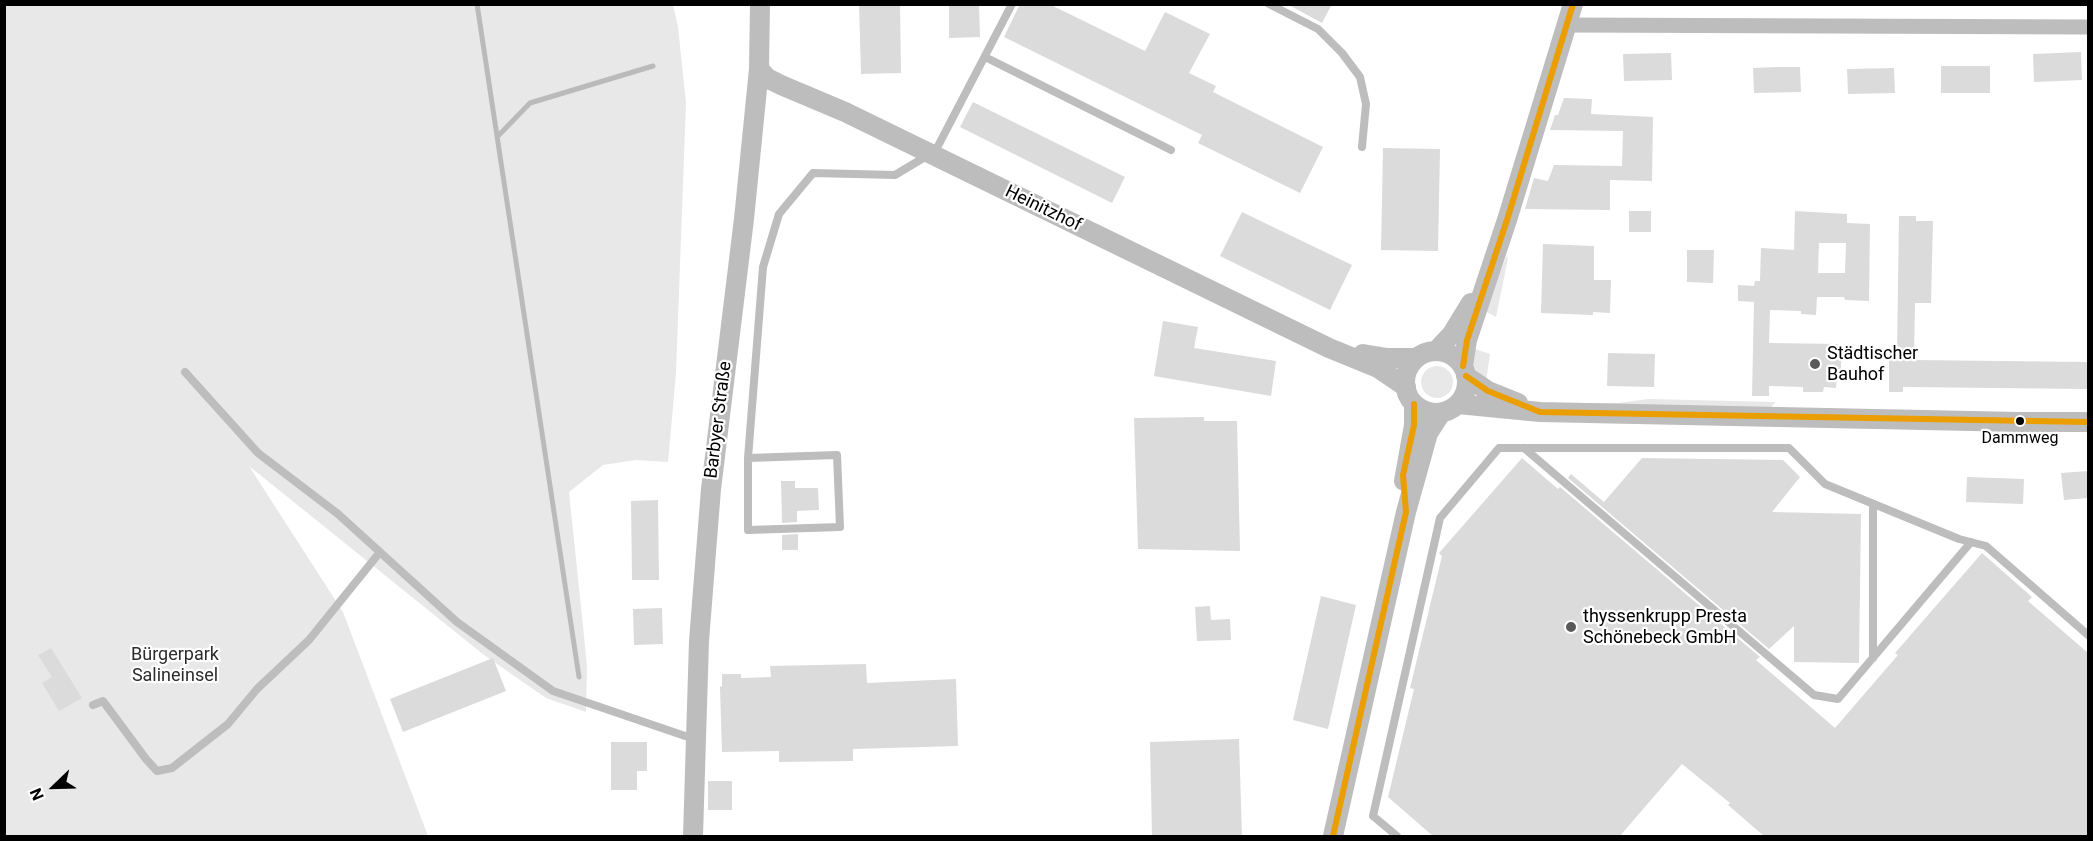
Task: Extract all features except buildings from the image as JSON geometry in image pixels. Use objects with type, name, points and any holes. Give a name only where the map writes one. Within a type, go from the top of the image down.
[{"type":"street","name":"Barbyer Straße","points":[[693,837],[699,641],[711,489],[744,219],[759,69],[760,4]]},
{"type":"street","points":[[1333,837],[1406,512],[1428,433],[1464,396],[1467,386],[1465,371],[1467,340],[1573,4]]},
{"type":"street","points":[[1567,26],[2088,27]]},
{"type":"street","name":"Heinitzhof","points":[[759,69],[767,78],[781,85],[845,112],[1329,348],[1378,368],[1410,395]]},
{"type":"street","points":[[1436,351],[1452,334],[1489,275]]},
{"type":"street","name":"Heinitzhof","points":[[1329,348],[1387,358],[1417,358]]},
{"type":"street","points":[[1406,512],[1403,475],[1414,425],[1407,371],[1417,358],[1436,351],[1447,353],[1456,358],[1465,371],[1488,391],[1540,412]]},
{"type":"street","points":[[1410,395],[1422,410],[1431,413],[1450,408],[1540,412],[2088,422]]},
{"type":"lane","points":[[748,458],[837,455],[840,527],[748,530],[748,458],[763,267],[779,214],[813,174],[895,175],[930,154],[938,146],[1012,4]]},
{"type":"lane","points":[[1269,4],[1318,29],[1342,53],[1360,77],[1365,104],[1362,147]]},
{"type":"lane","points":[[985,57],[1171,150]]},
{"type":"lane","points":[[185,372],[258,453],[338,514],[457,622],[553,691],[695,739]]},
{"type":"lane","points":[[1397,837],[1373,816],[1440,518],[1499,448],[1789,448],[1824,484],[1959,539],[1986,546],[2088,635]]},
{"type":"lane","points":[[1524,448],[1814,694],[1838,699],[1971,542]]},
{"type":"lane","points":[[1873,504],[1873,658]]},
{"type":"lane","points":[[93,705],[103,701],[157,771],[171,768],[228,724],[257,689],[327,621],[380,552]]},
{"type":"green space","name":"Bürgerpark Salineinsel","points":[[5,5],[673,5],[678,27],[686,103],[676,373],[668,462],[636,460],[603,465],[569,492],[587,668],[586,712],[546,698],[484,655],[249,466],[343,612],[428,836],[5,836]]},
{"type":"green space","points":[[1506,257],[1508,258],[1496,317],[1485,311]]},
{"type":"green space","points":[[1472,348],[1490,354],[1486,382],[1475,369],[1472,361]]},
{"type":"green space","points":[[1437,366],[1448,371],[1453,382],[1448,393],[1437,398],[1426,393],[1421,382],[1426,371]]},
{"type":"green space","points":[[1648,399],[1776,402],[1770,408],[1578,405],[1578,403],[1618,403]]},
{"type":"waterway","points":[[477,4],[579,677]]},
{"type":"waterway","points":[[498,136],[530,103],[653,66]]},
{"type":"transit line","points":[[1463,366],[1467,340],[1507,220],[1573,4]]},
{"type":"transit line","points":[[1466,376],[1488,391],[1540,412],[2088,422]]},
{"type":"transit line","points":[[1333,836],[1406,512],[1403,475],[1414,425],[1414,404]]},
{"type":"place","name":"Städtischer Bauhof","points":[[1815,364]]},
{"type":"place","name":"Dammweg","points":[[2020,421]]},
{"type":"place","name":"thyssenkrupp Presta Schönebeck GmbH","points":[[1571,627]]}]
